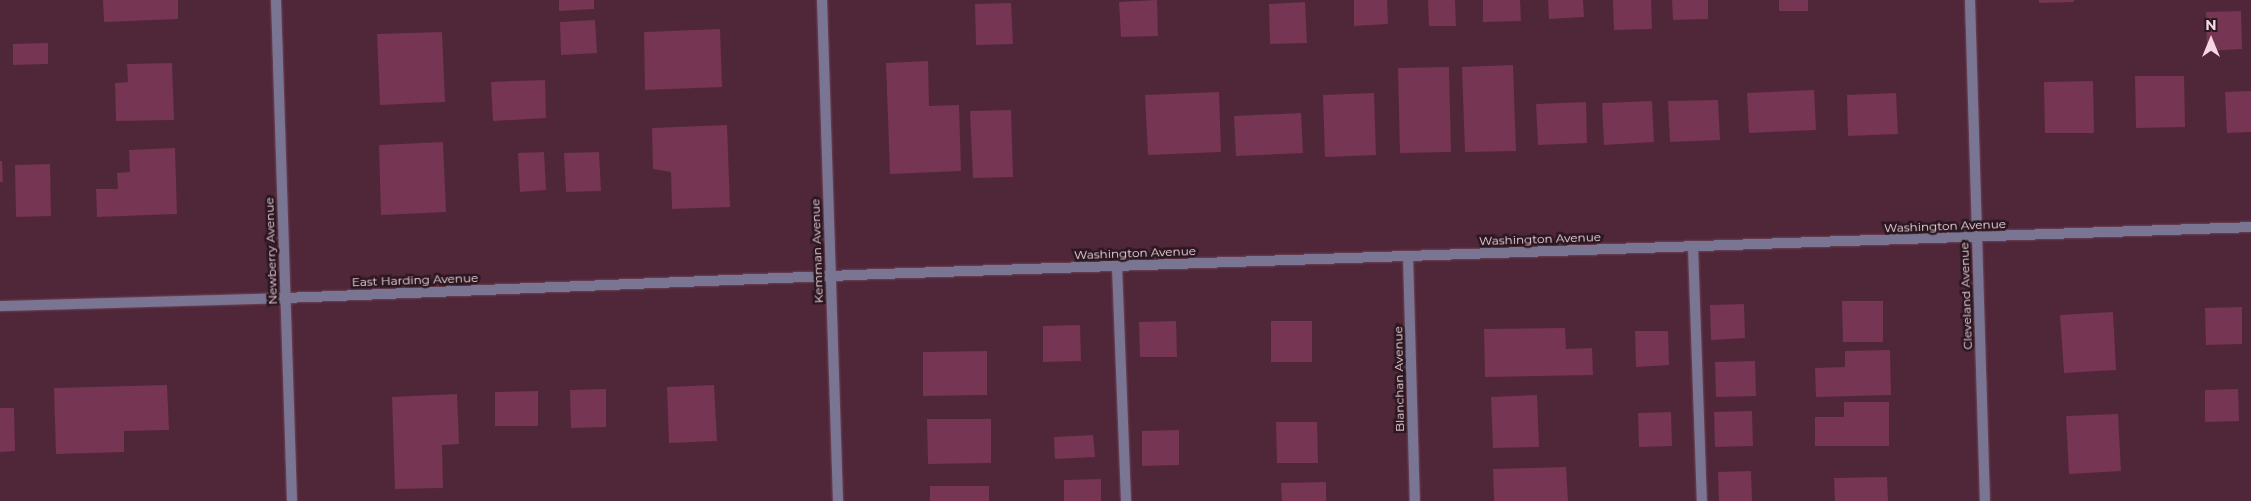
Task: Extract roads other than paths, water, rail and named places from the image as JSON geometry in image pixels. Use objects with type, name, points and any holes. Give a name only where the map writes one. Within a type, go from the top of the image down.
[{"type":"street","name":"Newberry Avenue","points":[[276,0],[292,501]]},
{"type":"street","name":"Kemman Avenue","points":[[822,0],[838,501]]},
{"type":"street","name":"Cleveland Avenue","points":[[1970,0],[1985,501]]},
{"type":"street","name":"Washington Avenue","points":[[830,276],[1977,238],[2251,227]]},
{"type":"street","points":[[1693,247],[1702,501]]},
{"type":"street","name":"Blanchan Avenue","points":[[1408,256],[1415,501]]},
{"type":"street","points":[[1117,266],[1126,501]]},
{"type":"street","name":"East Harding Avenue","points":[[0,306],[285,298],[830,276]]}]
